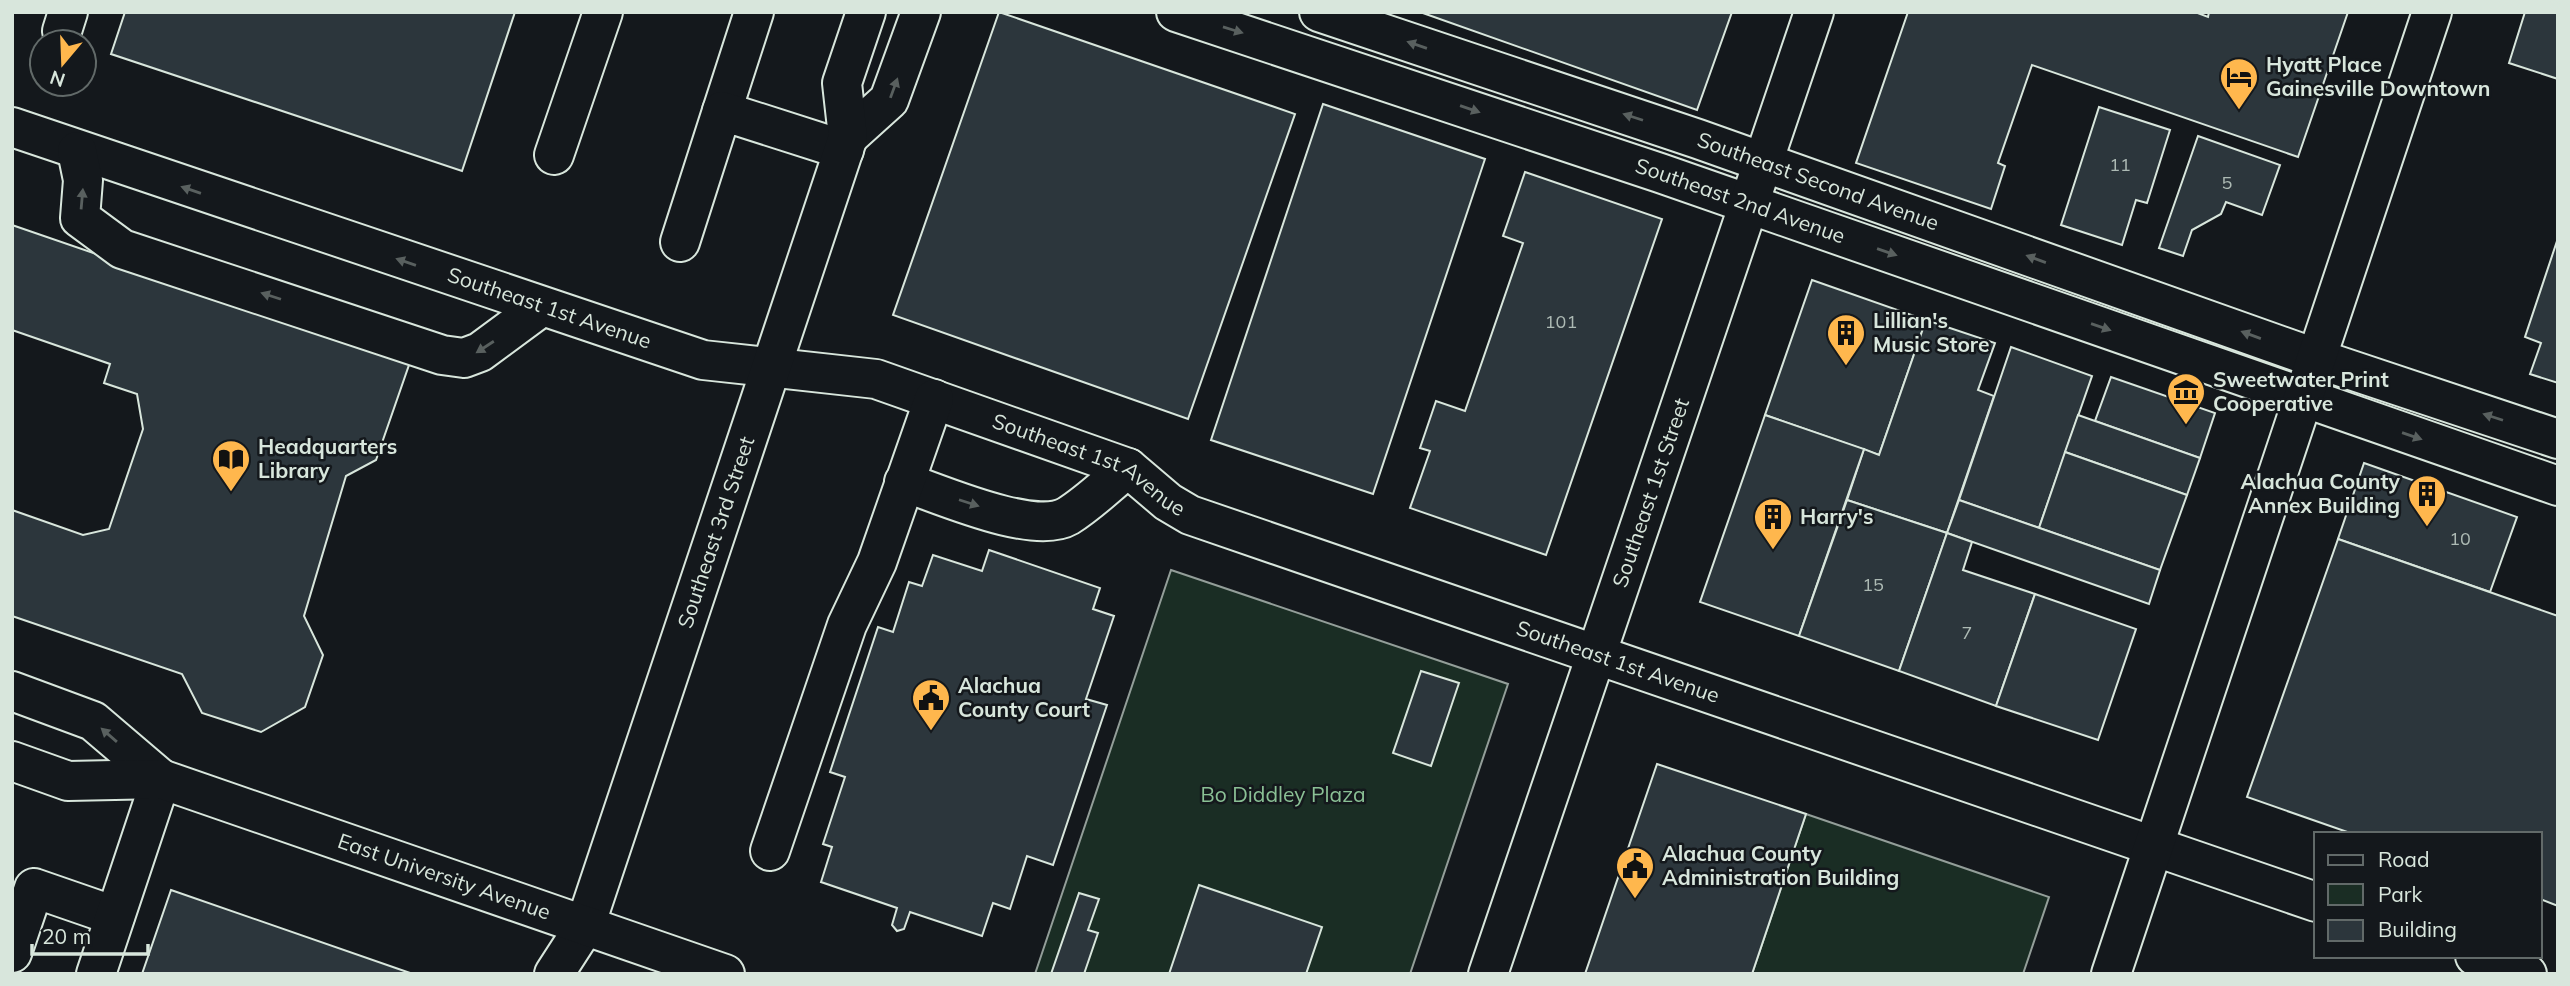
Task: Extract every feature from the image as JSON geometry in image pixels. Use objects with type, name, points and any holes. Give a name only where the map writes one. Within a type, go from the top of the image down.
[{"type":"street","points":[[554,155],[603,12]]},
{"type":"street","points":[[680,242],[754,12]]},
{"type":"street","name":"Southeast 3rd Street","points":[[585,926],[846,144],[842,83],[866,12]]},
{"type":"street","name":"Southeast 3rd Street","points":[[846,144],[889,100],[921,12]]},
{"type":"street","name":"Southeast 2nd Avenue","points":[[1176,12],[1749,204],[2558,486]]},
{"type":"street","points":[[1290,48],[1302,12]]},
{"type":"street","name":"Southeast Second Avenue","points":[[1319,12],[1763,162],[2315,358],[2558,439]]},
{"type":"street","name":"Southeast 1st Street","points":[[1488,974],[1814,12]]},
{"type":"street","points":[[2110,974],[2432,12]]},
{"type":"street","points":[[722,111],[846,144]]},
{"type":"street","name":"Southeast 1st Avenue","points":[[12,127],[703,360],[771,365],[876,379],[1128,468],[1168,502],[1190,515],[2314,901]]},
{"type":"street","points":[[77,151],[83,180],[80,218],[122,249],[192,274],[241,286],[442,355],[464,358],[480,352],[541,307]]},
{"type":"street","points":[[770,851],[847,625],[877,562],[934,399]]},
{"type":"street","points":[[904,482],[1017,518],[1042,521],[1066,517],[1128,468]]},
{"type":"street","name":"East University Avenue","points":[[12,691],[93,721],[161,779]]},
{"type":"street","name":"East University Avenue","points":[[12,761],[68,781],[161,779],[725,974]]},
{"type":"street","points":[[96,974],[161,779]]},
{"type":"street","points":[[12,953],[23,885],[115,916]]},
{"type":"street","points":[[554,974],[585,926]]},
{"type":"street","points":[[585,926],[590,974]]},
{"type":"street","points":[[2481,958],[2527,974]]},
{"type":"green space","name":"Bo Diddley Plaza","points":[[1171,570],[1508,684],[1410,974],[1035,974]]},
{"type":"green space","points":[[1806,814],[2049,897],[2023,974],[1752,974]]},
{"type":"building","points":[[125,12],[515,12],[462,171],[111,54]]},
{"type":"building","points":[[999,12],[1295,114],[1188,419],[893,315]]},
{"type":"building","points":[[1420,12],[1732,12],[1697,110]]},
{"type":"building","name":"Hyatt Place Gainesville Downtown","points":[[1908,12],[2195,12],[2208,17],[2209,12],[2348,12],[2298,157],[2032,65],[1998,163],[2005,166],[1991,209],[1856,163]]},
{"type":"building","points":[[2525,12],[2558,12],[2558,79],[2509,63]]},
{"type":"building","points":[[1323,104],[1485,159],[1373,494],[1211,440]]},
{"type":"building","points":[[2099,107],[2170,130],[2147,203],[2136,200],[2122,245],[2061,225]]},
{"type":"building","points":[[2198,136],[2280,165],[2262,215],[2226,202],[2221,214],[2192,230],[2183,256],[2159,248]]},
{"type":"building","points":[[1525,172],[1662,219],[1546,555],[1410,508],[1430,451],[1420,448],[1436,401],[1465,411],[1523,243],[1503,236]]},
{"type":"building","name":"Headquarters Library","points":[[12,225],[410,362],[376,460],[346,476],[304,616],[323,655],[305,707],[261,732],[202,713],[182,674],[12,616],[12,510],[83,535],[109,529],[143,429],[137,394],[104,383],[110,364],[12,330]]},
{"type":"building","points":[[2558,238],[2558,383],[2530,374],[2541,343],[2525,337]]},
{"type":"building","name":"Lillian's Music Store","points":[[1812,280],[1926,320],[1879,455],[1765,415]]},
{"type":"building","points":[[1926,320],[1995,343],[1978,390],[1994,396],[1947,533],[1847,500],[1864,449],[1879,455]]},
{"type":"building","points":[[2011,347],[2092,376],[2039,528],[1959,500]]},
{"type":"building","points":[[2111,377],[2215,413],[2200,458],[2095,421]]},
{"type":"building","name":"Harry's","points":[[1765,415],[1864,449],[1799,636],[1700,602]]},
{"type":"building","points":[[2078,415],[2200,458],[2187,495],[2065,452]]},
{"type":"building","points":[[2065,452],[2187,495],[2160,570],[2039,528]]},
{"type":"building","name":"Alachua County Annex Building","points":[[2364,463],[2517,517],[2490,592],[2338,539]]},
{"type":"building","points":[[1847,500],[1947,533],[1899,671],[1799,636]]},
{"type":"building","points":[[1959,500],[2160,570],[2149,604],[1947,533]]},
{"type":"building","points":[[1947,533],[1972,542],[1963,570],[2035,594],[1996,706],[1899,671]]},
{"type":"building","points":[[2338,539],[2558,616],[2558,906],[2542,900],[2542,832],[2347,832],[2247,797]]},
{"type":"building","points":[[989,550],[1100,588],[1093,609],[1114,616],[1086,699],[1107,705],[1053,865],[1027,856],[1010,909],[993,903],[982,936],[910,912],[904,929],[897,931],[892,925],[897,908],[821,882],[832,847],[823,844],[845,777],[830,772],[878,627],[893,632],[909,582],[922,586],[933,555],[982,571]]},
{"type":"building","points":[[2035,594],[2136,629],[2098,740],[1996,706]]},
{"type":"building","points":[[1421,671],[1459,683],[1431,766],[1393,753]]},
{"type":"building","name":"Alachua County Administration Building","points":[[1657,764],[1806,814],[1752,974],[1585,974]]},
{"type":"building","points":[[1199,885],[1322,927],[1306,974],[1169,974]]},
{"type":"building","points":[[171,890],[413,974],[142,974]]},
{"type":"building","points":[[1079,893],[1099,899],[1088,930],[1098,933],[1084,974],[1051,974]]},
{"type":"place","name":"Hyatt Place Gainesville Downtown","points":[[2239,111]]},
{"type":"place","name":"Lillian's Music Store","points":[[1846,367]]},
{"type":"place","name":"Sweetwater Print Cooperative","points":[[2186,426]]},
{"type":"place","name":"Headquarters Library","points":[[231,493]]},
{"type":"place","name":"Alachua County Annex Building","points":[[2427,528]]},
{"type":"place","name":"Harry's","points":[[1773,551]]},
{"type":"place","name":"Alachua County Court","points":[[931,732]]},
{"type":"place","name":"Alachua County Administration Building","points":[[1635,900]]}]
